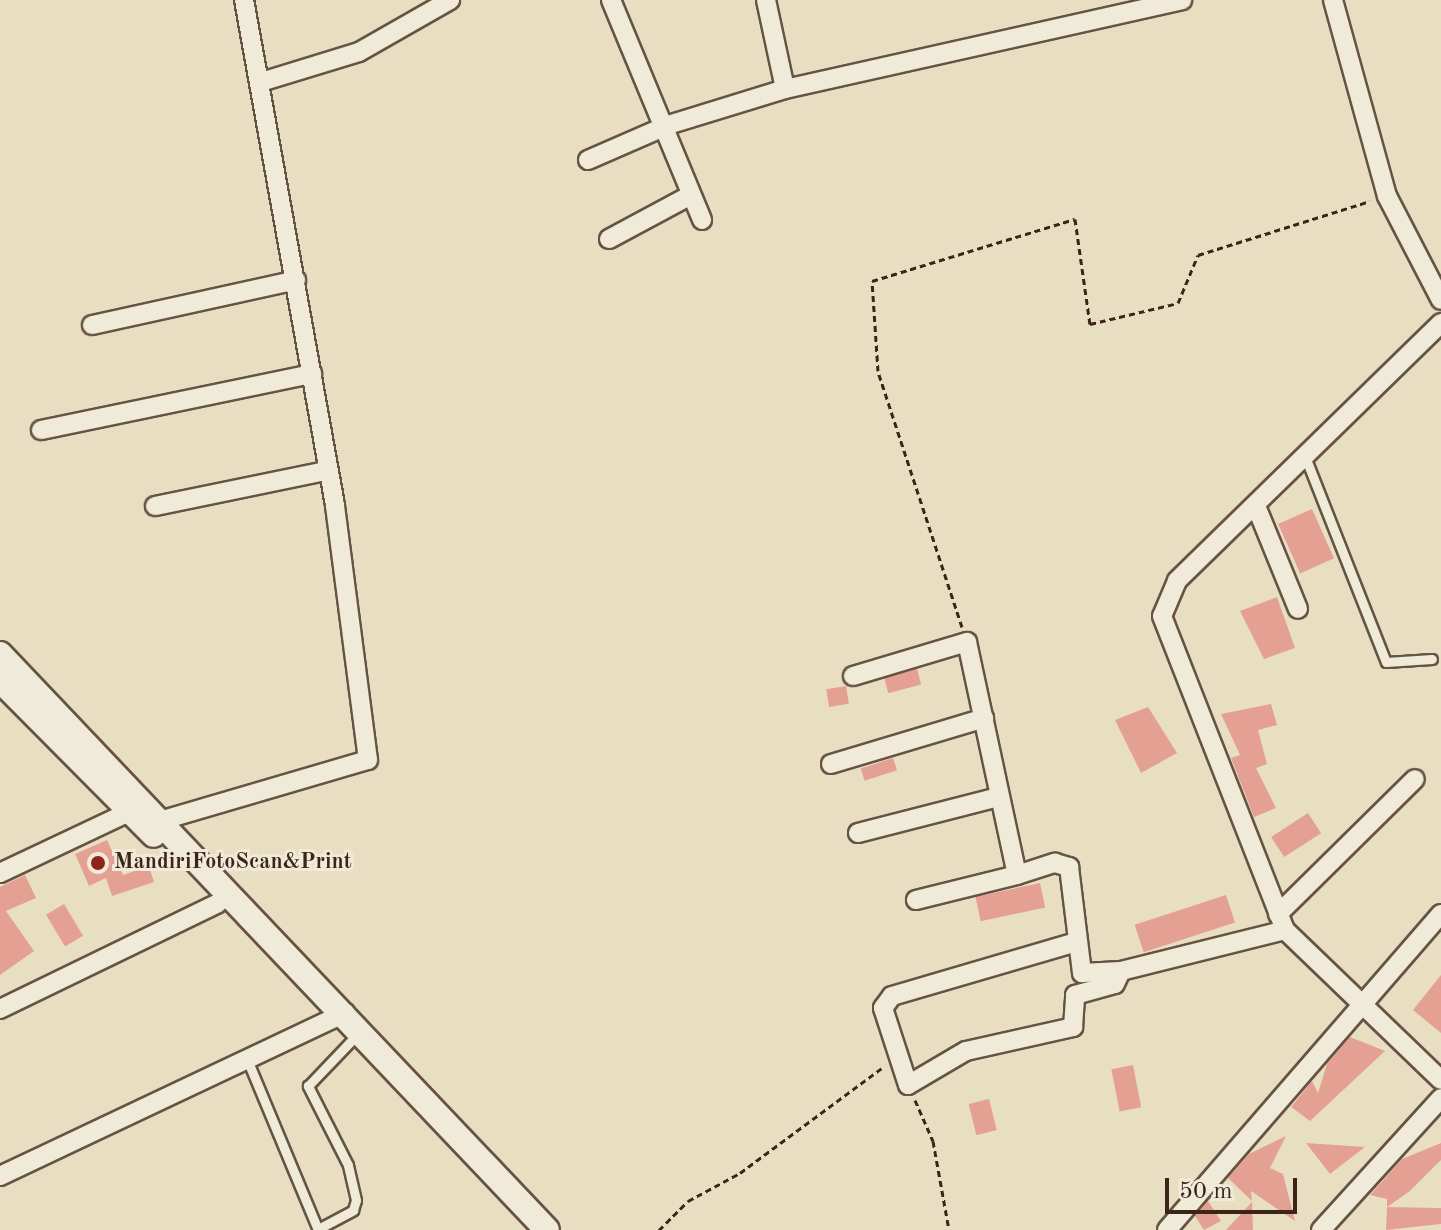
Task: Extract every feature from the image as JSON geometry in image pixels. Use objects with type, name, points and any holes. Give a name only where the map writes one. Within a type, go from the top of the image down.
[{"type":"main road","points":[[0,654],[218,903],[462,1135],[547,1230]]},
{"type":"main road","points":[[0,680],[145,819],[339,1018],[351,1041],[532,1230]]},
{"type":"street","points":[[0,873],[145,819],[367,763],[312,374],[244,0]]},
{"type":"street","points":[[261,82],[359,52],[450,0]]},
{"type":"street","points":[[611,0],[668,125],[702,220]]},
{"type":"street","points":[[766,0],[785,89]]},
{"type":"street","points":[[588,160],[668,125],[785,89],[1182,0]]},
{"type":"street","points":[[1333,0],[1387,196],[1441,300]]},
{"type":"street","points":[[609,239],[691,195]]},
{"type":"street","points":[[92,325],[296,280]]},
{"type":"street","points":[[1441,323],[1306,459],[1177,581],[1162,616],[1281,922],[1359,1008],[1441,1080]]},
{"type":"street","points":[[41,430],[312,374]]},
{"type":"street","points":[[155,506],[326,471]]},
{"type":"street","points":[[1256,506],[1298,609]]},
{"type":"street","points":[[853,676],[967,642],[1017,875]]},
{"type":"street","points":[[831,764],[984,718]]},
{"type":"street","points":[[916,900],[1055,863],[1069,867],[1073,943],[1082,973],[1121,971],[1281,922],[1415,779]]},
{"type":"street","points":[[858,833],[998,797]]},
{"type":"street","points":[[0,1009],[218,903]]},
{"type":"street","points":[[1167,1230],[1441,914]]},
{"type":"street","points":[[1073,943],[892,996],[883,1008],[908,1085],[966,1051],[1073,1027],[1075,995],[1115,984],[1121,971]]},
{"type":"street","points":[[0,1176],[249,1064],[339,1018]]},
{"type":"street","points":[[1321,1230],[1441,1098]]},
{"type":"lane","points":[[1306,459],[1386,662],[1432,659]]},
{"type":"lane","points":[[249,1064],[318,1229],[353,1210],[356,1200],[348,1165],[308,1086],[351,1041]]},
{"type":"path","points":[[967,642],[878,371],[872,281],[1075,219],[1090,324],[1178,303],[1198,255],[1387,196]]},
{"type":"path","points":[[659,1230],[688,1201],[740,1173],[899,1055]]},
{"type":"path","points":[[908,1085],[933,1141],[949,1230]]},
{"type":"building","points":[[1312,509],[1334,558],[1300,573],[1278,524]]},
{"type":"building","points":[[1277,597],[1295,648],[1264,659],[1240,611]]},
{"type":"building","points":[[917,669],[921,684],[888,693],[884,678]]},
{"type":"building","points":[[846,686],[849,704],[829,707],[826,689]]},
{"type":"building","points":[[1271,704],[1277,725],[1258,730],[1267,764],[1256,768],[1276,808],[1254,817],[1231,758],[1240,755],[1221,714]]},
{"type":"building","points":[[1148,707],[1177,753],[1141,773],[1115,720]]},
{"type":"building","points":[[893,758],[897,770],[865,781],[861,769]]},
{"type":"building","points":[[1308,813],[1321,833],[1284,857],[1271,837]]},
{"type":"building","name":"MandiriFotoScan&Print","points":[[107,840],[123,875],[149,866],[154,882],[112,896],[106,878],[89,886],[75,854]]},
{"type":"building","points":[[25,875],[36,898],[6,911],[34,951],[0,975],[0,887]]},
{"type":"building","points":[[1040,883],[1045,907],[981,921],[975,897]]},
{"type":"building","points":[[1226,895],[1235,923],[1144,952],[1135,925]]},
{"type":"building","points":[[64,904],[83,936],[65,947],[46,915]]},
{"type":"building","points":[[1441,975],[1441,1033],[1413,1010]]},
{"type":"building","points":[[1350,1037],[1385,1051],[1310,1121],[1291,1107],[1312,1081],[1318,1093],[1327,1064]]},
{"type":"building","points":[[1133,1065],[1141,1107],[1120,1111],[1111,1069]]},
{"type":"building","points":[[989,1099],[997,1130],[976,1135],[969,1104]]},
{"type":"building","points":[[1286,1136],[1270,1168],[1283,1174],[1295,1221],[1251,1191],[1252,1201],[1228,1178],[1249,1154]]},
{"type":"building","points":[[1306,1143],[1365,1147],[1330,1174]]},
{"type":"building","points":[[1441,1143],[1441,1160],[1410,1191],[1387,1207],[1387,1199],[1370,1195],[1402,1159]]},
{"type":"building","points":[[1208,1201],[1221,1221],[1204,1230],[1195,1216]]},
{"type":"building","points":[[1252,1202],[1253,1230],[1226,1230]]},
{"type":"building","points":[[1387,1207],[1441,1208],[1441,1224],[1386,1230]]},
{"type":"place","name":"MandiriFotoScan&Print","points":[[98,863]]}]
